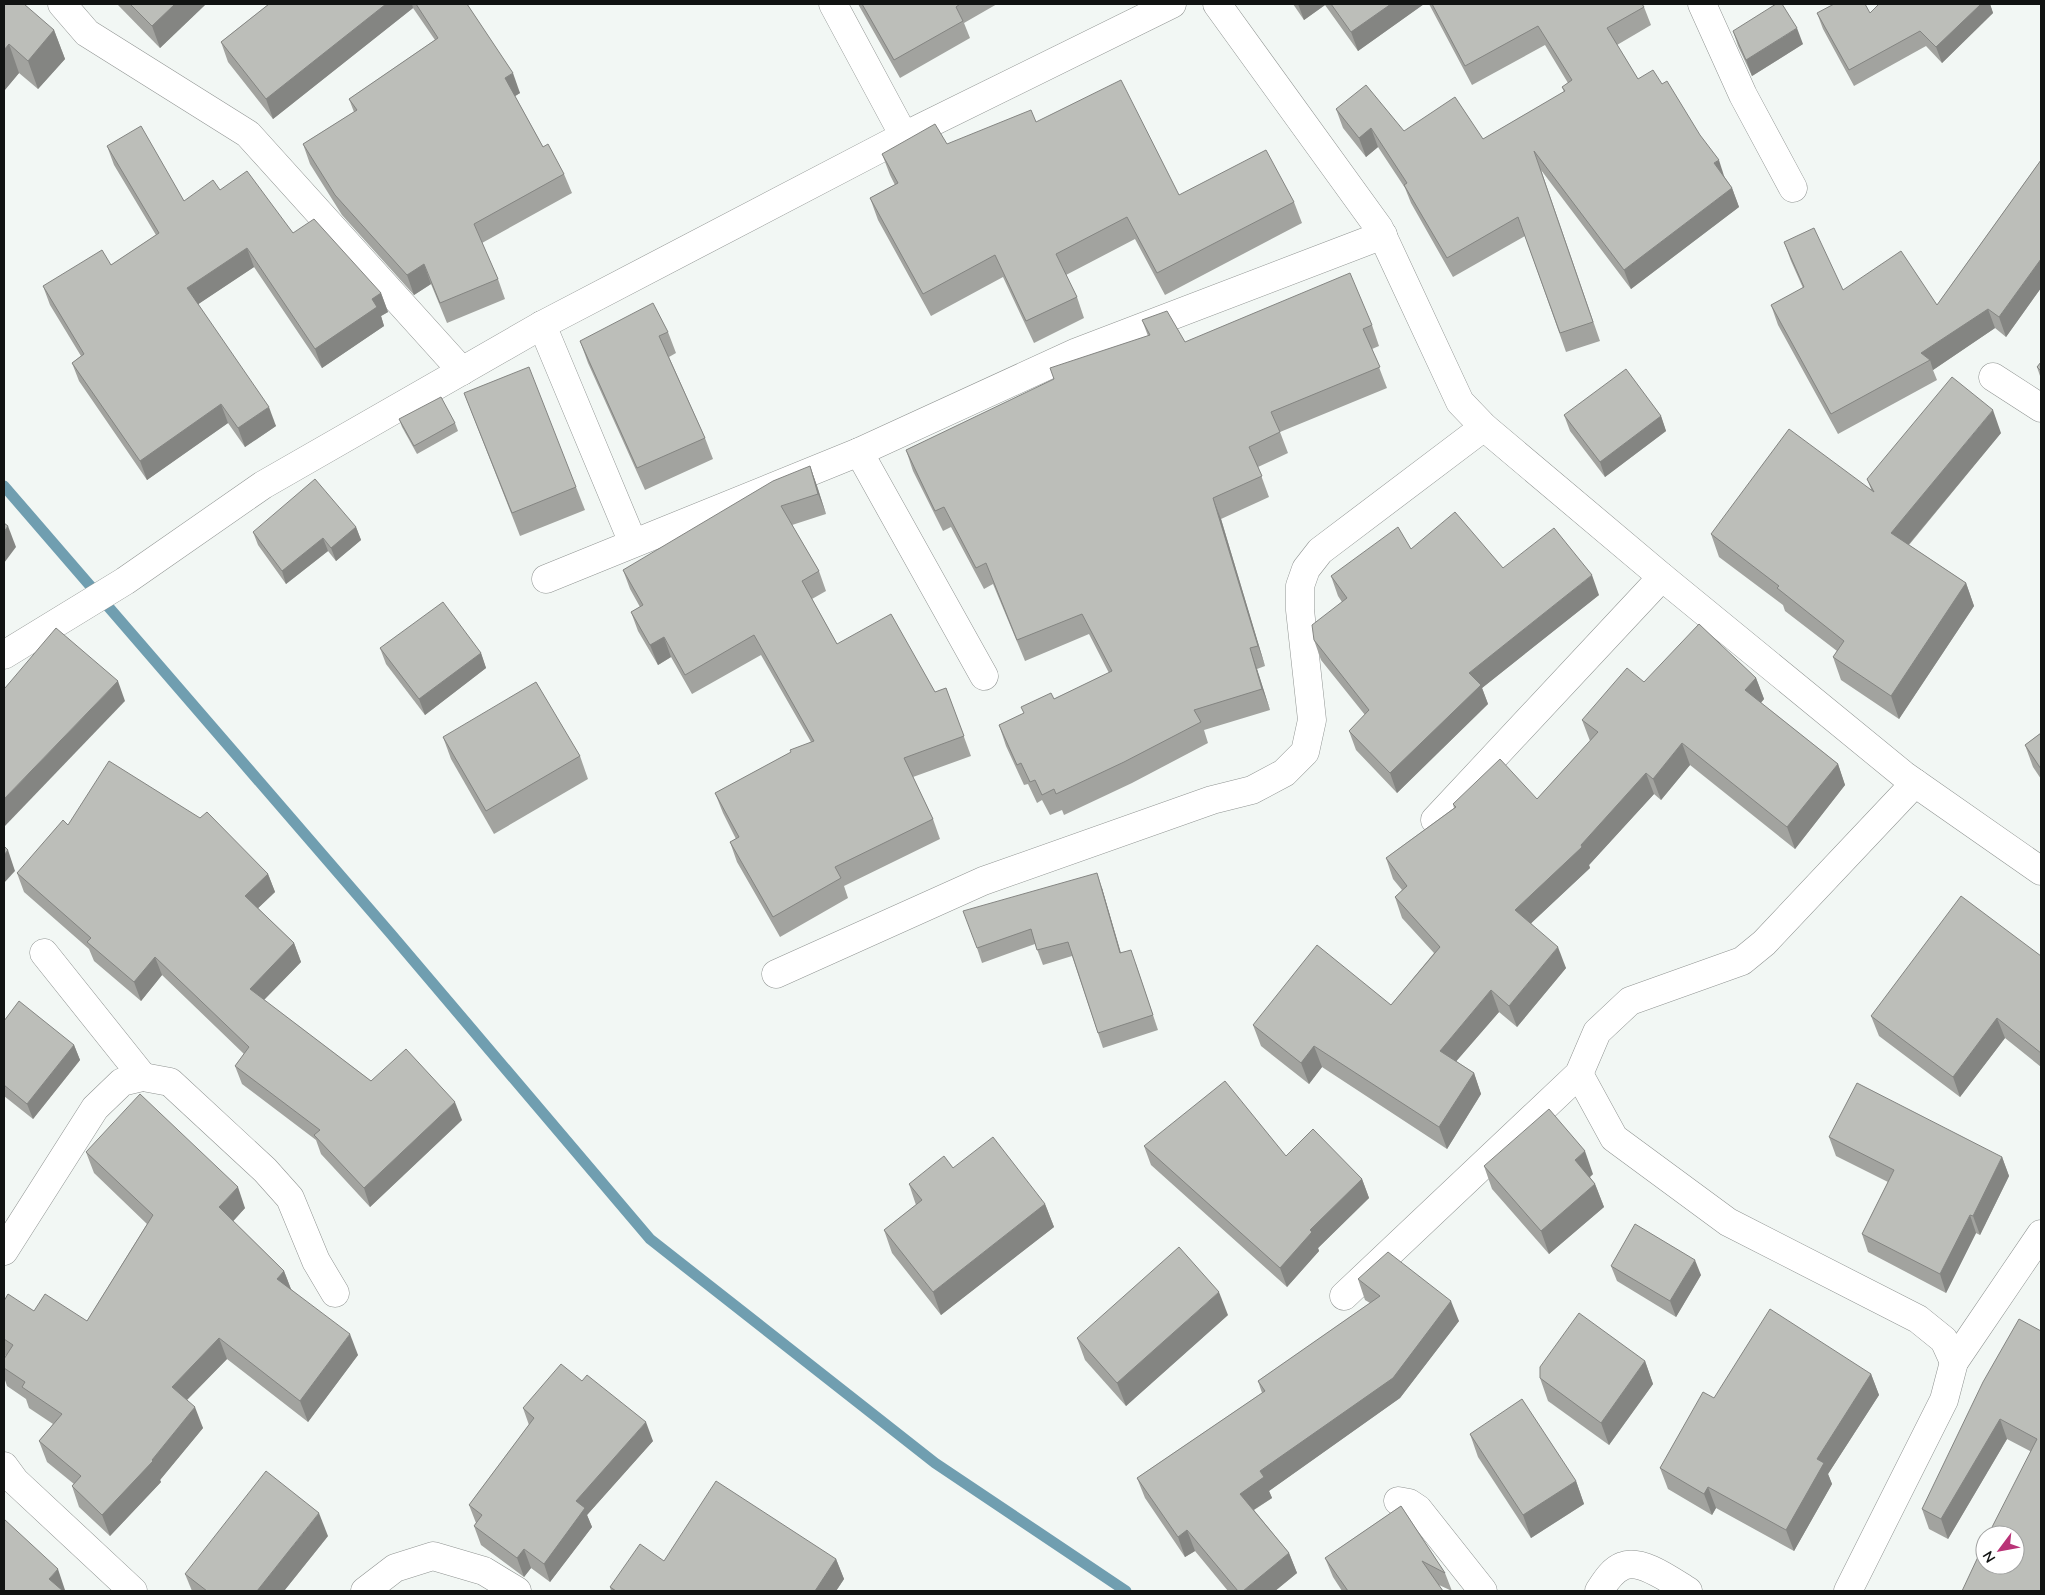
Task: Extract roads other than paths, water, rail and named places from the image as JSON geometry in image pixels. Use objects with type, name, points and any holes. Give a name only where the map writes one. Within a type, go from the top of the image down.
[{"type":"street","points":[[62,4],[86,33],[248,134],[462,371]]},
{"type":"street","points":[[833,4],[904,136]]},
{"type":"street","points":[[4,655],[126,581],[263,485],[542,325],[904,136],[1172,4]]},
{"type":"street","points":[[1217,4],[1383,235],[1460,402],[1484,427],[1662,577],[1915,783],[2041,871]]},
{"type":"street","points":[[1702,4],[1743,94],[1793,188]]},
{"type":"street","points":[[546,579],[859,452],[1077,352],[1383,235]]},
{"type":"street","points":[[542,325],[633,544]]},
{"type":"street","points":[[1994,377],[2041,408]]},
{"type":"street","points":[[776,974],[983,881],[1212,800],[1252,790],[1284,773],[1305,752],[1312,720],[1300,610],[1300,586],[1306,569],[1320,551],[1484,427]]},
{"type":"street","points":[[859,452],[984,676]]},
{"type":"street","points":[[1435,820],[1662,577]]},
{"type":"street","points":[[1344,1296],[1579,1074],[1597,1032],[1630,1001],[1742,961],[1764,943],[1915,783]]},
{"type":"street","points":[[44,953],[143,1077]]},
{"type":"street","points":[[1579,1074],[1614,1138],[1728,1222],[1918,1319],[1944,1340],[1954,1362]]},
{"type":"street","points":[[4,1251],[95,1108],[122,1082],[143,1077],[170,1082],[265,1170],[290,1198],[316,1261],[334,1293]]},
{"type":"street","points":[[1848,1591],[1944,1400],[1954,1362],[2041,1234]]},
{"type":"street","points":[[8,1480],[133,1591]]},
{"type":"street","points":[[1398,1501],[1409,1503],[1418,1509],[1483,1591]]},
{"type":"street","points":[[365,1591],[395,1568],[433,1556],[484,1571],[517,1591]]},
{"type":"street","points":[[1599,1591],[1612,1573],[1624,1565],[1639,1566],[1656,1572],[1688,1591]]},
{"type":"waterway","points":[[4,486],[391,934],[650,1239],[935,1463],[1126,1591]]}]
